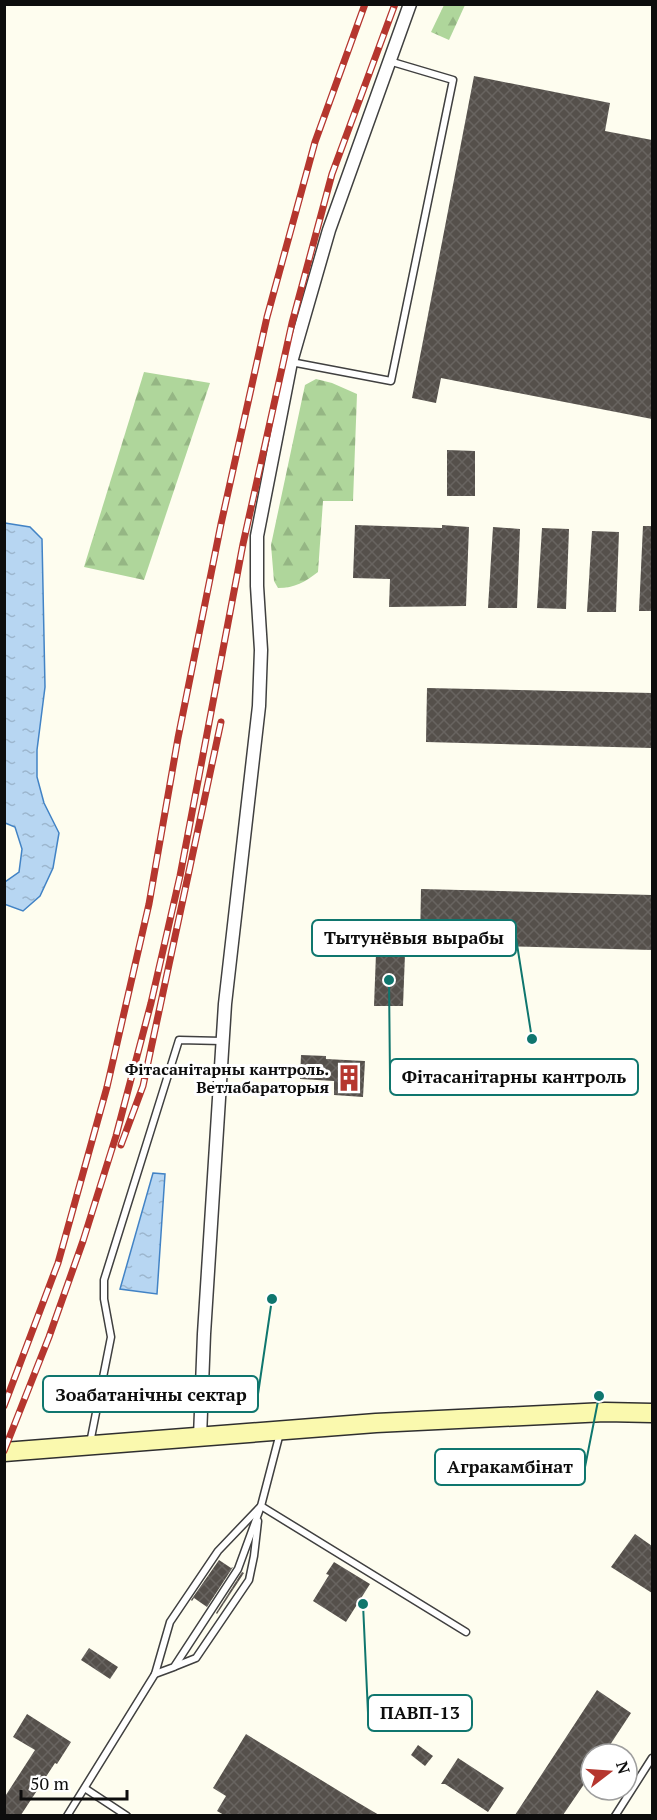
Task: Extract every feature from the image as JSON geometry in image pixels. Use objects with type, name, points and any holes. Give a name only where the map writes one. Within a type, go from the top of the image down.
[{"type":"street","points":[[200,1437],[204,1334],[223,1041],[259,706],[261,650],[256,586],[257,536],[291,362],[329,230],[410,4]]},
{"type":"street","points":[[4,1452],[281,1429],[535,1415],[605,1412],[652,1413]]},
{"type":"lane","points":[[291,362],[391,381],[453,80],[389,61]]},
{"type":"lane","points":[[90,1445],[111,1337],[104,1299],[104,1280],[179,1040],[223,1041]]},
{"type":"lane","points":[[174,1667],[238,1569],[260,1508],[281,1429]]},
{"type":"lane","points":[[260,1508],[466,1632]]},
{"type":"lane","points":[[155,1674],[196,1658],[249,1580],[255,1556],[260,1508]]},
{"type":"lane","points":[[67,1815],[86,1789],[155,1674],[170,1622],[218,1551],[260,1508]]},
{"type":"lane","points":[[615,1815],[652,1758]]},
{"type":"lane","points":[[86,1789],[127,1815]]},
{"type":"green space","points":[[444,5],[465,5],[449,40],[431,32]]},
{"type":"green space","points":[[144,372],[210,383],[144,580],[84,567]]},
{"type":"green space","points":[[316,379],[357,394],[353,501],[323,501],[318,572],[300,584],[278,588],[274,581],[271,545],[305,385]]},
{"type":"water","points":[[5,523],[30,527],[42,539],[45,687],[37,750],[37,777],[44,803],[59,833],[53,868],[40,896],[23,911],[4,904],[5,882],[19,872],[22,849],[15,827],[5,823]]},
{"type":"water","points":[[153,1173],[165,1174],[157,1294],[120,1289]]},
{"type":"building","points":[[474,76],[610,103],[605,131],[652,140],[652,419],[441,378],[436,403],[412,398]]},
{"type":"building","points":[[447,450],[475,451],[475,496],[447,496]]},
{"type":"building","points":[[355,525],[469,527],[466,606],[389,607],[390,579],[353,578]]},
{"type":"building","points":[[643,526],[652,526],[652,611],[639,611]]},
{"type":"building","points":[[493,527],[520,529],[517,608],[488,608]]},
{"type":"building","points":[[542,528],[569,529],[566,609],[537,608]]},
{"type":"building","points":[[592,531],[619,532],[616,612],[587,612]]},
{"type":"building","points":[[427,688],[652,693],[652,748],[426,742]]},
{"type":"building","points":[[421,889],[652,895],[652,950],[420,944]]},
{"type":"building","points":[[376,953],[405,954],[403,1006],[374,1006]]},
{"type":"building","points":[[301,1055],[365,1061],[363,1097],[334,1095],[334,1081],[300,1079]]},
{"type":"building","points":[[635,1534],[652,1546],[652,1593],[611,1567]]},
{"type":"building","points":[[219,1560],[233,1567],[207,1607],[194,1598],[192,1601],[191,1600]]},
{"type":"building","points":[[334,1562],[370,1584],[346,1622],[313,1601]]},
{"type":"building","points":[[242,1572],[244,1573],[217,1614],[216,1613]]},
{"type":"building","points":[[89,1648],[118,1667],[110,1679],[81,1660]]},
{"type":"building","points":[[597,1690],[631,1713],[612,1742],[579,1742],[579,1792],[563,1815],[515,1815]]},
{"type":"building","points":[[27,1714],[71,1742],[21,1815],[4,1815],[4,1798],[35,1750],[13,1737]]},
{"type":"building","points":[[246,1734],[379,1815],[224,1815],[217,1811],[226,1796],[213,1788]]},
{"type":"building","points":[[418,1745],[433,1756],[425,1766],[411,1755]]},
{"type":"building","points":[[458,1758],[504,1788],[488,1812],[445,1784],[441,1784]]},
{"type":"railway","points":[[4,1406],[58,1263],[107,1087],[149,904],[178,738],[221,524],[267,317],[315,142],[365,4]]},
{"type":"railway","points":[[4,1451],[49,1337],[83,1241],[116,1136],[151,1003],[180,876],[243,544],[292,323],[332,174],[395,4]]},
{"type":"railway","points":[[121,1145],[143,1086],[221,722]]},
{"type":"place","name":"Фітасанітарны кантроль","points":[[389,980]]},
{"type":"place","name":"Тытунёвыя вырабы","points":[[532,1039]]},
{"type":"place","name":"Фітасанітарны кантроль. Ветлабараторыя","points":[[349,1078]]},
{"type":"place","name":"Зоабатанічны сектар","points":[[272,1299]]},
{"type":"place","name":"Агракамбінат","points":[[599,1396]]},
{"type":"place","name":"ПАВП-13","points":[[363,1604]]}]
